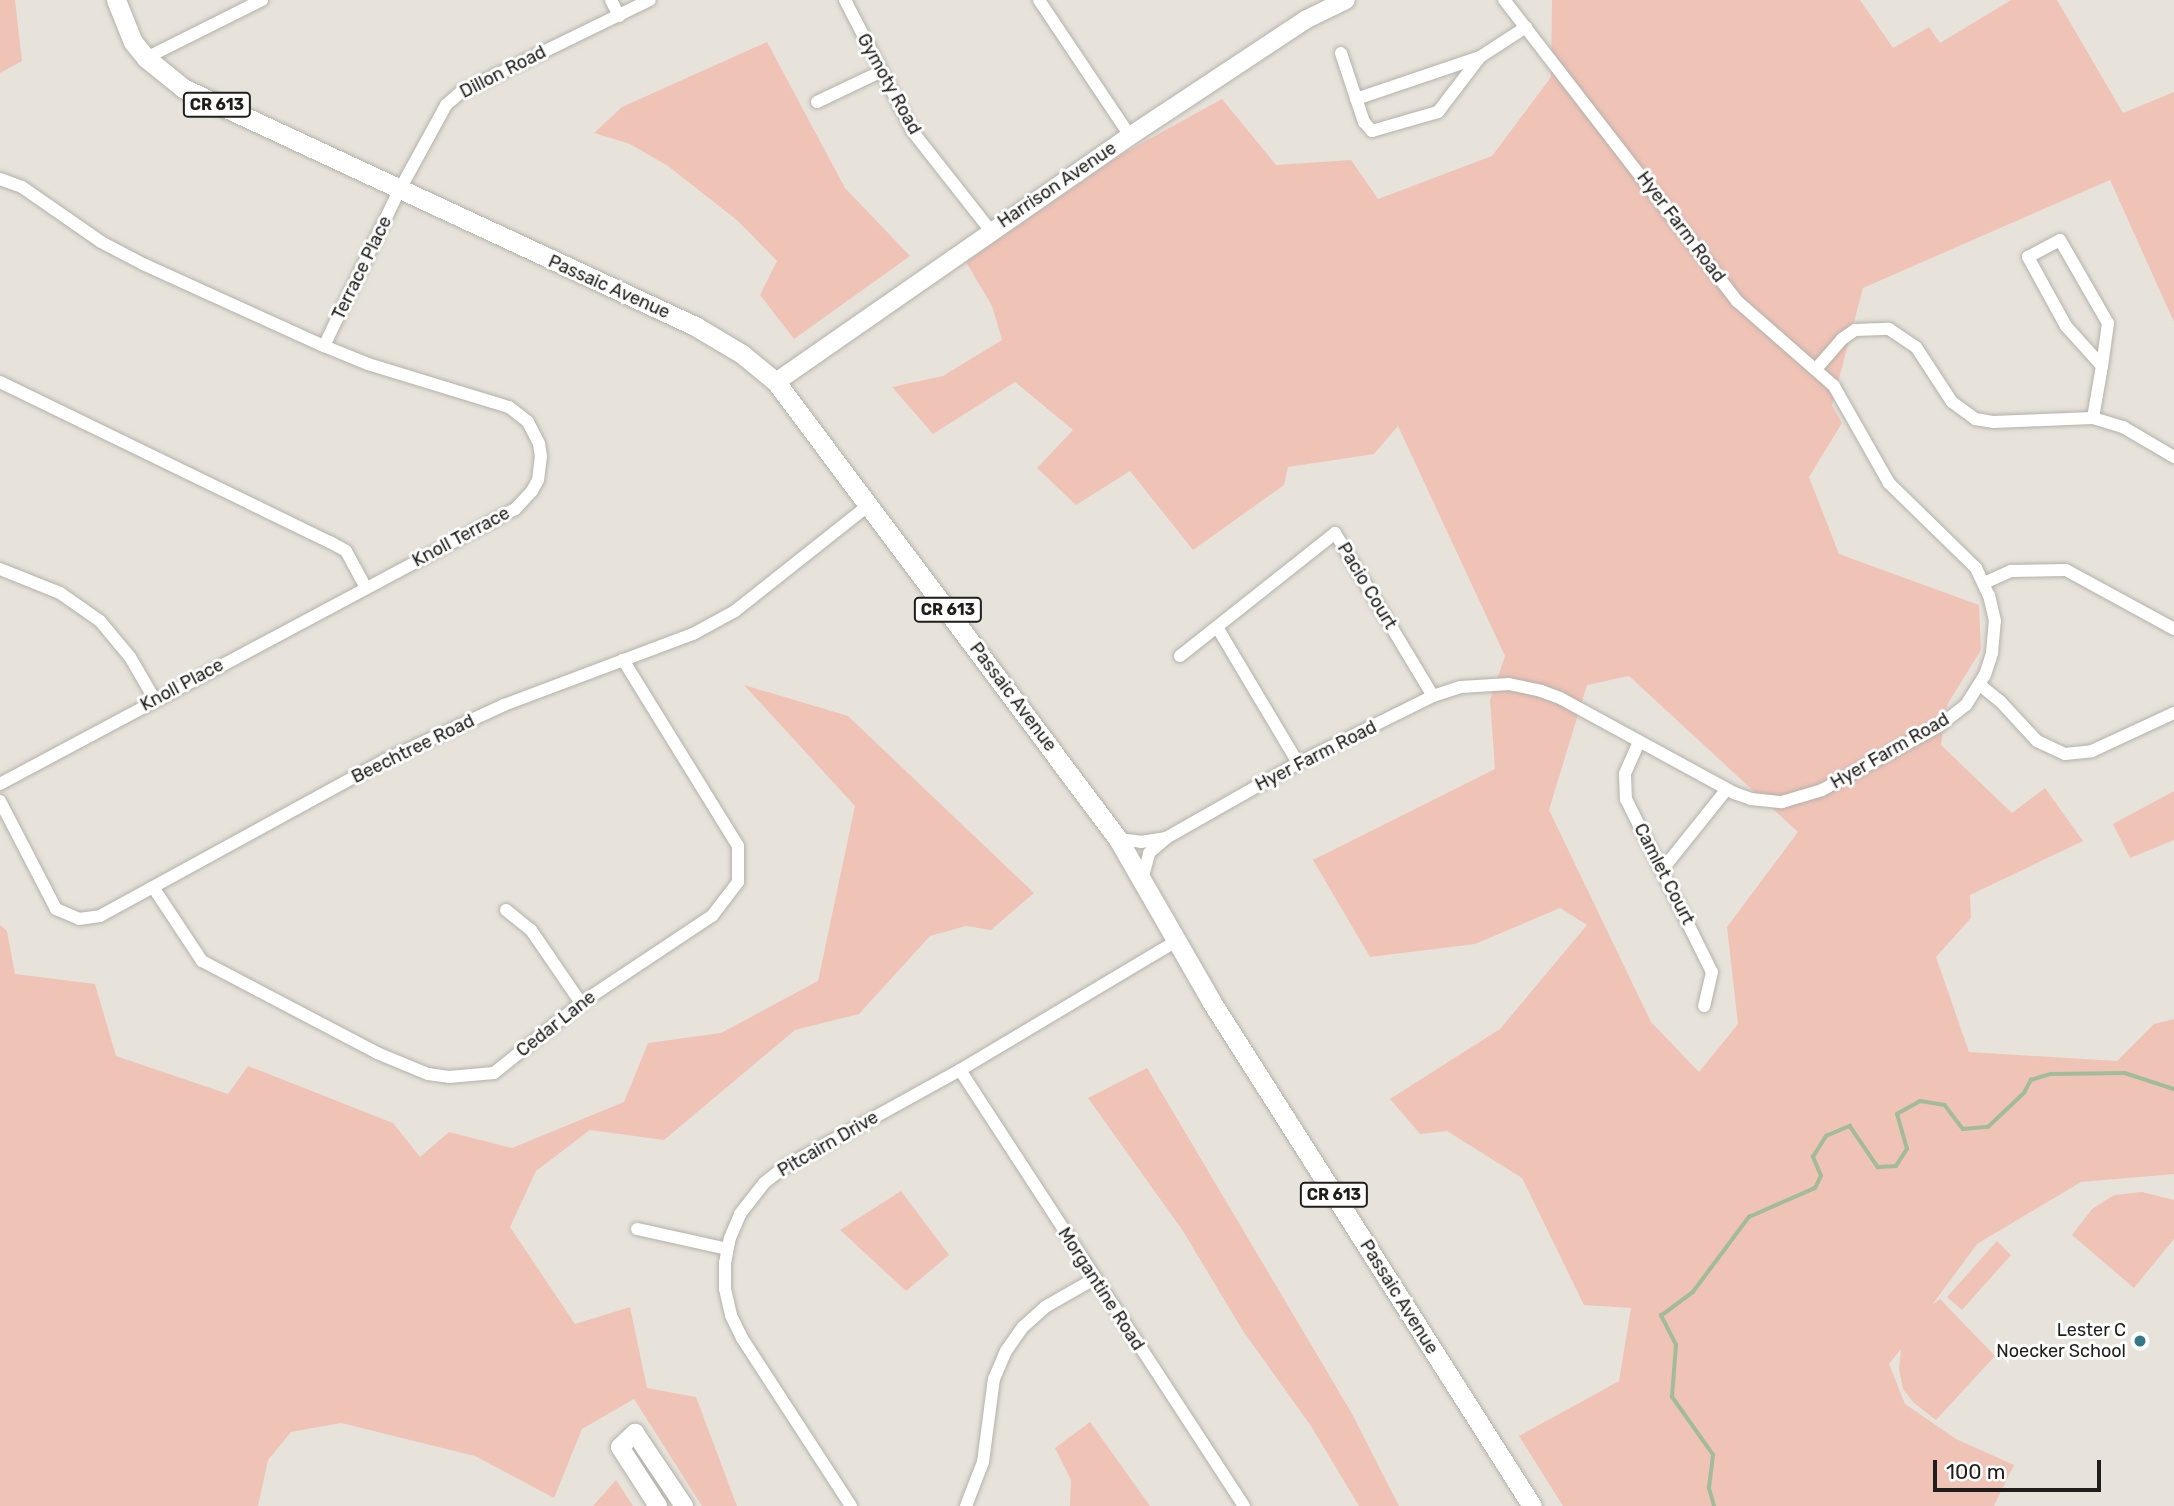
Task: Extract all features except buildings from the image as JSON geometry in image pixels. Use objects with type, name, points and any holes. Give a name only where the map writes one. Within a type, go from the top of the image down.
[{"type":"main road","name":"Passaic Avenue","points":[[116,0],[129,34],[146,58],[183,88],[399,191],[695,326],[742,354],[776,382],[870,504],[1118,839],[1217,1011],[1532,1506]]},
{"type":"street","points":[[146,58],[262,0]]},
{"type":"street","points":[[611,0],[618,16]]},
{"type":"street","name":"Dillon Road","points":[[399,191],[438,115],[453,97],[650,0]]},
{"type":"street","name":"Gymoty Road","points":[[845,0],[913,132],[990,231]]},
{"type":"street","points":[[1039,0],[1041,8],[1130,136]]},
{"type":"street","name":"Harrison Avenue","points":[[776,382],[1130,136],[1307,19],[1346,0]]},
{"type":"street","name":"Hyer Farm Road","points":[[1142,880],[1149,853],[1166,838],[1298,763],[1433,696],[1474,685],[1525,687],[1560,698],[1726,790],[1751,799],[1772,802],[1793,801],[1812,794],[1939,726],[1966,705],[1980,685],[1990,663],[1995,633],[1984,583],[1967,558],[1889,482],[1843,397],[1816,369],[1737,301],[1509,3]]},
{"type":"street","points":[[1356,99],[1480,57],[1526,27]]},
{"type":"street","points":[[1341,53],[1364,122],[1373,131],[1438,112],[1480,57]]},
{"type":"street","points":[[817,102],[880,72]]},
{"type":"street","name":"Knoll Terrace","points":[[0,179],[22,187],[102,242],[144,264],[324,346],[368,364],[509,407],[528,422],[539,444],[541,456],[538,480],[533,491],[515,509],[366,588]]},
{"type":"street","name":"Terrace Place","points":[[324,346],[399,191]]},
{"type":"street","points":[[2093,418],[2102,366],[2108,323],[2060,240],[2028,257],[2066,326],[2102,366]]},
{"type":"street","points":[[1816,369],[1842,339],[1855,330],[1889,329],[1916,347],[1952,402],[1975,419],[1993,422],[2093,418],[2123,427],[2174,457]]},
{"type":"street","points":[[0,382],[346,551],[366,588]]},
{"type":"street","name":"Beechtree Road","points":[[0,801],[48,899],[63,914],[79,919],[92,919],[385,760],[504,705],[693,634],[735,611],[870,504]]},
{"type":"street","name":"Pacio Court","points":[[1180,656],[1335,533],[1433,696]]},
{"type":"street","points":[[1984,583],[2011,572],[2047,568],[2066,570],[2174,629]]},
{"type":"street","points":[[0,569],[60,593],[100,621],[130,656],[155,700]]},
{"type":"street","name":"Knoll Place","points":[[0,784],[366,588]]},
{"type":"street","points":[[1217,626],[1298,763]]},
{"type":"street","name":"Cedar Lane","points":[[153,887],[202,961],[377,1054],[428,1074],[460,1077],[494,1073],[581,1003],[712,916],[732,893],[739,873],[738,846],[623,660]]},
{"type":"street","points":[[1980,685],[2000,701],[2037,741],[2064,754],[2092,751],[2174,713]]},
{"type":"street","name":"Camlet Court","points":[[1639,742],[1628,763],[1624,789],[1712,972],[1704,1006]]},
{"type":"street","points":[[1662,870],[1726,790]]},
{"type":"street","name":"Hyer Farm Road","points":[[1118,839],[1141,842],[1166,838]]},
{"type":"street","points":[[506,910],[531,930],[581,1003]]},
{"type":"street","name":"Pitcairn Drive","points":[[851,1506],[736,1327],[725,1289],[727,1250],[734,1226],[747,1203],[774,1175],[960,1070],[1176,941]]},
{"type":"street","name":"Morgantine Road","points":[[960,1070],[1244,1506]]},
{"type":"street","points":[[637,1229],[727,1250]]},
{"type":"street","points":[[966,1506],[983,1462],[994,1379],[1006,1352],[1023,1327],[1045,1307],[1094,1279]]},
{"type":"street","points":[[658,1506],[620,1447],[635,1433],[684,1506]]},
{"type":"shaded area","points":[[0,0],[15,0],[22,61],[0,73]]},
{"type":"shaded area","points":[[1552,0],[1860,0],[1893,48],[1929,27],[1940,43],[2011,0],[2057,0],[2123,113],[2174,92],[2174,322],[2110,180],[1863,288],[1832,405],[1842,423],[1809,477],[1839,554],[1979,605],[1981,650],[1947,705],[1941,745],[2012,813],[2045,788],[2083,841],[1970,895],[1971,918],[1936,957],[1969,1052],[2117,1061],[2154,1024],[2174,1019],[2174,1174],[2081,1182],[1977,1244],[1932,1305],[1940,1299],[1995,1356],[1936,1420],[1913,1402],[1903,1389],[1899,1369],[1901,1349],[1889,1364],[1905,1404],[1956,1439],[2014,1465],[1994,1506],[1563,1506],[1519,1436],[1619,1381],[1631,1308],[1584,1305],[1522,1178],[1447,1131],[1420,1134],[1390,1099],[1500,1029],[1587,925],[1560,908],[1475,944],[1370,957],[1313,860],[1495,769],[1490,700],[1505,656],[1398,426],[1374,454],[1288,467],[1284,485],[1193,550],[1130,471],[1076,505],[1037,468],[1073,430],[1015,382],[933,434],[892,387],[943,376],[1002,340],[992,306],[966,262],[1122,154],[1222,99],[1276,165],[1351,160],[1378,199],[1492,156],[1551,77]],"holes":[[[1629,676],[1798,832],[1727,927],[1738,1024],[1699,1072],[1651,1022],[1549,810],[1587,685]]]},
{"type":"shaded area","points":[[767,42],[845,188],[910,256],[794,339],[760,295],[777,261],[738,221],[668,166],[630,144],[594,133],[622,107]]},
{"type":"shaded area","points":[[744,685],[848,716],[1034,893],[991,930],[966,926],[930,936],[859,1014],[795,1030],[664,1140],[590,1130],[536,1171],[510,1227],[575,1324],[630,1307],[647,1388],[696,1397],[737,1506],[702,1506],[634,1399],[582,1429],[554,1498],[475,1456],[341,1423],[291,1432],[268,1460],[258,1506],[0,1506],[0,925],[7,931],[15,974],[95,984],[116,1056],[228,1094],[248,1066],[393,1123],[420,1157],[449,1132],[512,1148],[624,1102],[648,1043],[721,1033],[818,981],[855,806]]},
{"type":"shaded area","points":[[2174,791],[2174,840],[2130,858],[2113,824]]},
{"type":"shaded area","points":[[1147,1068],[1351,1412],[1399,1506],[1359,1506],[1311,1426],[1243,1331],[1183,1231],[1088,1098]]},
{"type":"shaded area","points":[[901,1191],[949,1255],[906,1291],[840,1230]]},
{"type":"shaded area","points":[[2142,1192],[2174,1200],[2174,1239],[2134,1288],[2072,1235],[2092,1209],[2114,1195]]},
{"type":"shaded area","points":[[1997,1241],[2011,1255],[1962,1310],[1947,1297]]},
{"type":"shaded area","points":[[1090,1422],[1150,1506],[1070,1506],[1071,1480],[1055,1448]]},
{"type":"shaded area","points":[[616,1480],[633,1506],[593,1506]]},
{"type":"waterway","points":[[1714,1506],[1709,1488],[1713,1455],[1672,1397],[1676,1345],[1661,1316],[1693,1292],[1749,1217],[1815,1188],[1821,1176],[1813,1157],[1826,1136],[1850,1126],[1878,1167],[1896,1166],[1907,1149],[1897,1114],[1920,1101],[1945,1105],[1963,1129],[1988,1127],[2024,1093],[2031,1080],[2051,1074],[2125,1073],[2174,1089]]},
{"type":"place","name":"Lester C Noecker School","points":[[2140,1341]]}]
